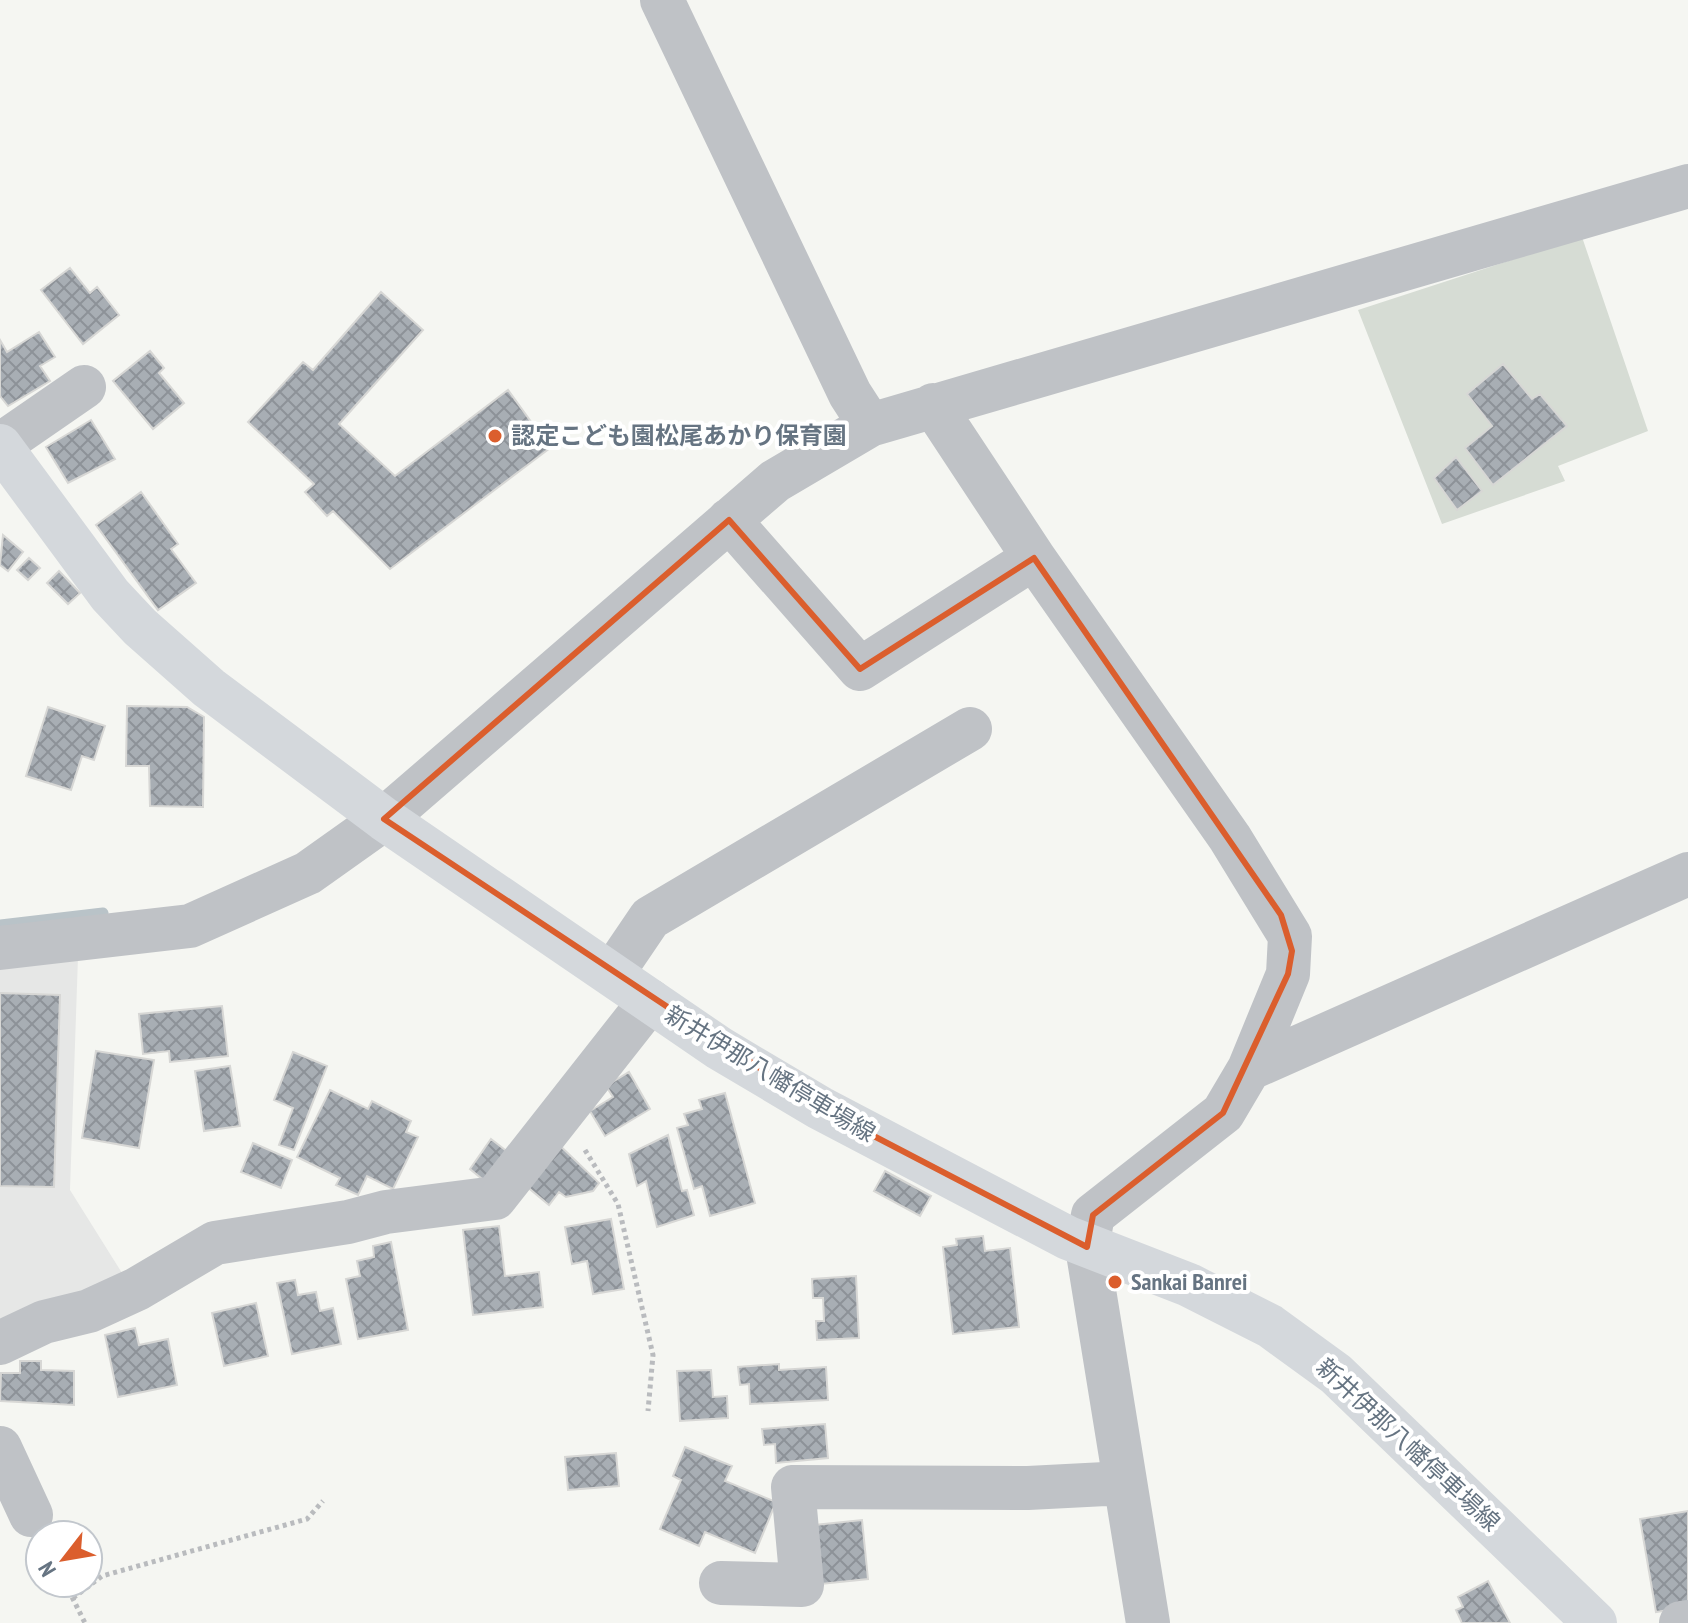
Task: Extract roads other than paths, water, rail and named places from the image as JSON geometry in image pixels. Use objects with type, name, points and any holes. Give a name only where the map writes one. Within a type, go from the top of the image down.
[{"type":"main road","name":"新井伊那八幡停車場線","points":[[0,446],[110,595],[140,627],[199,681],[384,819],[719,1048],[820,1108],[963,1186],[1087,1247],[1189,1285],[1270,1326],[1336,1374],[1595,1623]]},
{"type":"street","points":[[662,0],[850,394],[870,425]]},
{"type":"street","points":[[0,948],[190,926],[308,873],[384,819],[775,481],[870,425],[1688,186]]},
{"type":"street","points":[[0,446],[84,387]]},
{"type":"street","points":[[933,405],[1034,558],[1230,838],[1290,936],[1288,974],[1249,1069],[1223,1113],[1093,1215],[1087,1247],[1148,1623]]},
{"type":"street","points":[[729,520],[860,669],[1034,558]]},
{"type":"street","points":[[612,974],[650,918],[970,729]]},
{"type":"street","points":[[1249,1069],[1688,874]]},
{"type":"street","points":[[0,1343],[44,1322],[89,1311],[137,1289],[215,1243],[348,1222],[386,1212],[495,1198],[650,1001]]},
{"type":"street","points":[[0,1448],[31,1515]]},
{"type":"street","points":[[721,1583],[802,1585],[793,1487],[1028,1488],[1125,1483]]},
{"type":"street","points":[[1681,1623],[1688,1622]]},
{"type":"waterway","points":[[0,925],[103,913]]},
{"type":"place","name":"認定こども園松尾あかり保育園","points":[[495,436]]},
{"type":"place","name":"Sankai Banrei","points":[[1115,1282]]}]
